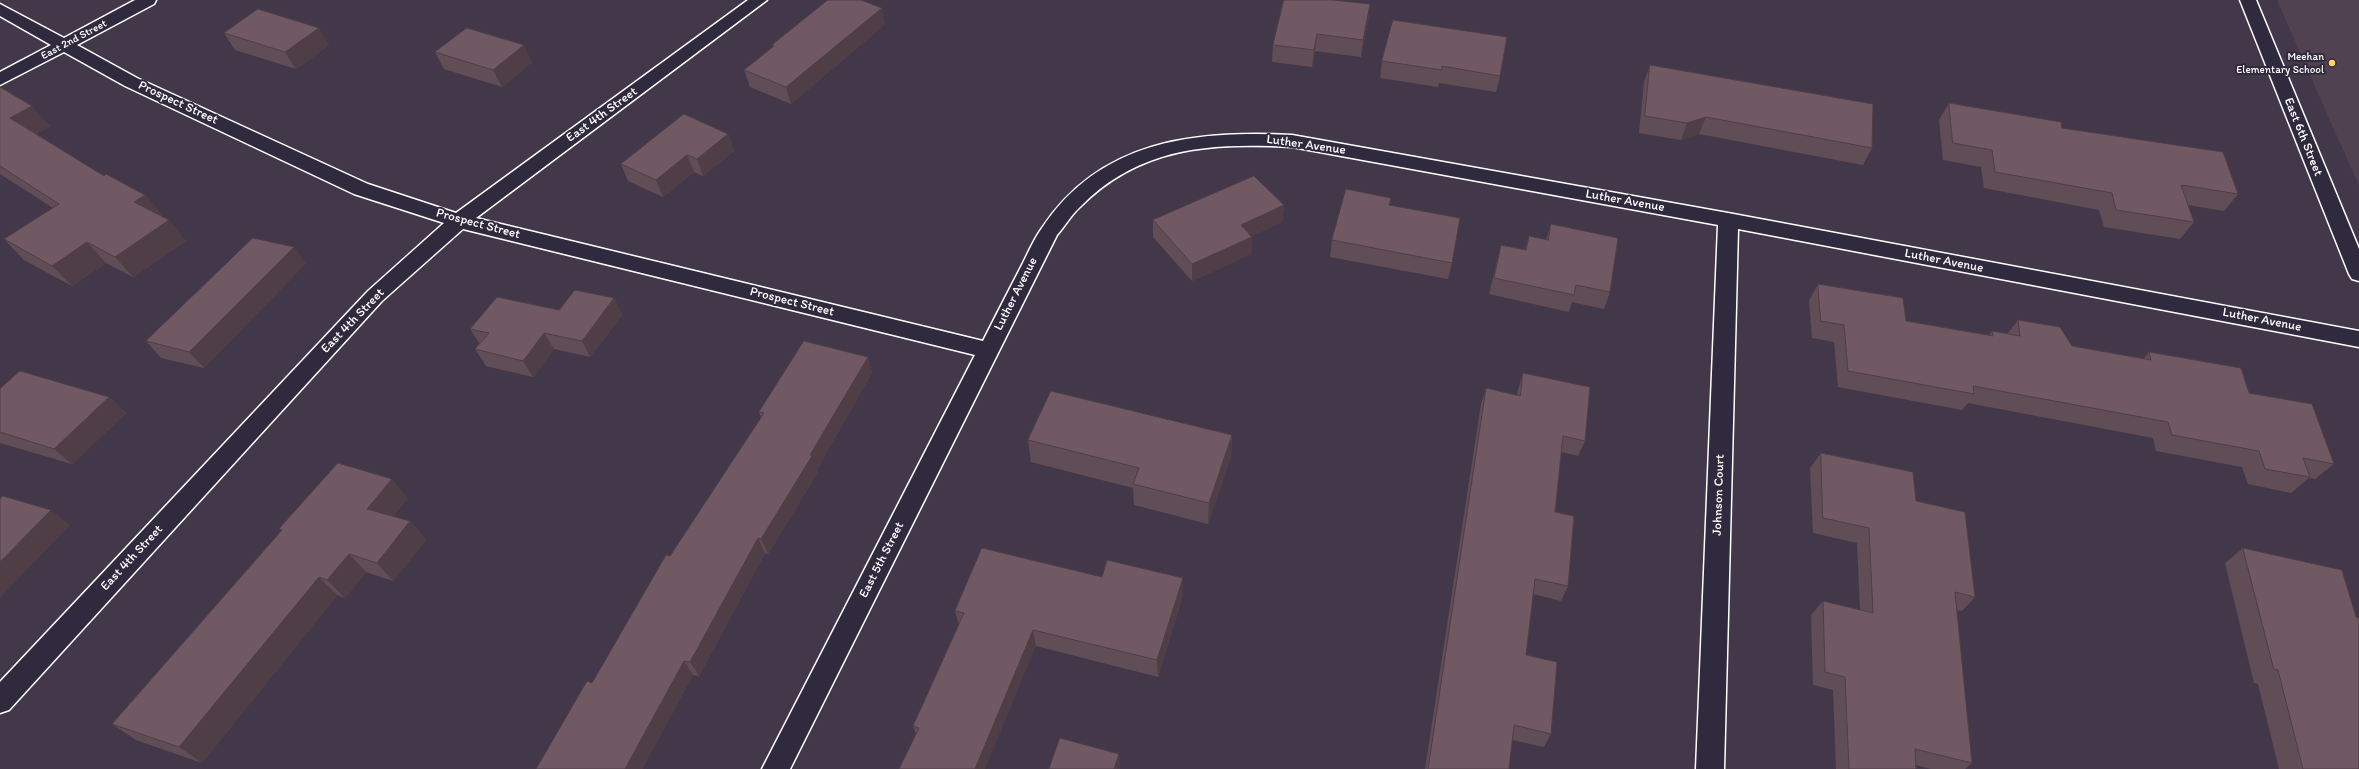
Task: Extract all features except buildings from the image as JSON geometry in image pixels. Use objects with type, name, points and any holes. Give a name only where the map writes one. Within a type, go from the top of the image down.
[{"type":"street","name":"East 2nd Street","points":[[0,79],[148,0]]},
{"type":"street","name":"East 4th Street","points":[[0,701],[375,296],[459,221],[759,0]]},
{"type":"street","name":"East 6th Street","points":[[2248,0],[2359,274]]},
{"type":"street","name":"Prospect Street","points":[[0,9],[132,82],[361,188],[459,221],[988,350]]},
{"type":"street","name":"Luther Avenue","points":[[988,350],[1049,232],[1064,209],[1106,175],[1132,160],[1163,148],[1193,141],[1220,138],[1292,141],[1728,220],[2359,339]]},
{"type":"street","name":"Johnson Court","points":[[1710,769],[1728,220]]},
{"type":"street","name":"East 5th Street","points":[[776,769],[988,350]]},
{"type":"shaded area","name":"Meehan Elementary School","points":[[2277,0],[2359,0],[2359,185],[2332,125]]},
{"type":"place","name":"Meehan Elementary School","points":[[2332,63]]}]
